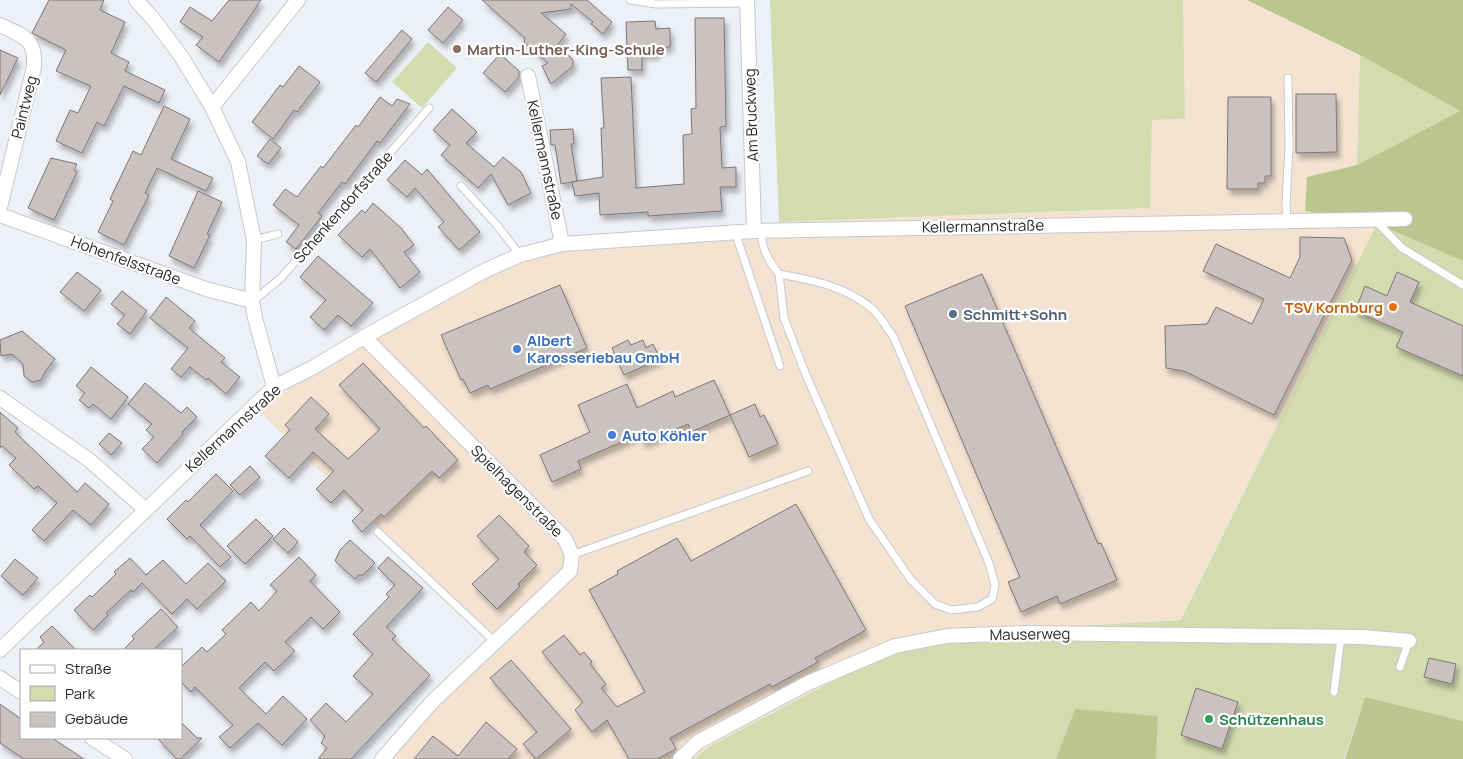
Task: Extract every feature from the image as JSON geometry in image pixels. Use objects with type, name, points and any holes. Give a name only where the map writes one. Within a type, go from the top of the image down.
[{"type":"street","points":[[136,0],[154,20],[181,56],[212,107],[238,162],[254,240],[252,301],[274,387]]},
{"type":"street","points":[[212,107],[298,0]]},
{"type":"street","name":"Am Bruckweg","points":[[747,1],[758,231]]},
{"type":"street","name":"Paintweg","points":[[0,25],[26,38],[35,53],[34,67],[0,207]]},
{"type":"street","name":"Kellermannstraße","points":[[528,76],[562,244]]},
{"type":"street","name":"Hohenfelsstraße","points":[[0,215],[206,289],[252,301]]},
{"type":"street","name":"Kellermannstraße","points":[[0,650],[274,387],[312,368],[453,287],[520,255],[562,244],[758,231],[1404,219]]},
{"type":"street","name":"Spielhagenstraße","points":[[364,337],[565,539],[572,555]]},
{"type":"street","points":[[0,398],[89,460],[145,509]]},
{"type":"street","points":[[382,759],[432,702],[570,571],[572,555]]},
{"type":"street","name":"Mauserweg","points":[[680,759],[698,742],[808,683],[895,646],[947,636],[1026,633],[1341,637],[1409,641]]},
{"type":"street","points":[[0,678],[20,691]]},
{"type":"street","points":[[93,739],[118,757]]},
{"type":"lane","points":[[630,0],[656,4],[747,1]]},
{"type":"lane","points":[[1287,221],[1288,78]]},
{"type":"lane","name":"Schenkendorfstraße","points":[[252,301],[281,278],[429,108]]},
{"type":"lane","points":[[461,186],[496,224],[520,255]]},
{"type":"lane","points":[[1375,220],[1402,248],[1463,285]]},
{"type":"lane","points":[[758,231],[771,263],[780,274],[784,318],[806,375],[869,519],[911,580],[935,604],[951,610],[978,607],[992,599],[994,585],[989,563],[894,338],[871,308],[842,290],[811,280],[780,274]]},
{"type":"lane","points":[[736,232],[780,366]]},
{"type":"lane","points":[[254,240],[278,234]]},
{"type":"lane","points":[[572,555],[808,471]]},
{"type":"lane","points":[[378,532],[495,642]]},
{"type":"lane","points":[[1334,692],[1341,637]]},
{"type":"lane","points":[[1400,667],[1409,641]]},
{"type":"shaded area","points":[[1183,0],[1247,0],[1360,55],[1357,165],[1307,177],[1305,211],[1377,224],[1181,620],[919,635],[707,748],[694,759],[386,759],[494,642],[257,409],[484,266],[557,237],[779,222],[1150,208],[1152,120],[1185,119]]},
{"type":"green space","points":[[770,0],[1183,0],[1185,119],[1152,120],[1150,208],[779,222]]},
{"type":"green space","points":[[1247,0],[1463,0],[1463,261],[1377,224],[1305,211],[1307,177],[1357,165],[1460,111],[1360,55]]},
{"type":"green space","points":[[428,42],[457,68],[422,108],[392,82]]},
{"type":"green space","points":[[1360,55],[1460,111],[1357,165]]},
{"type":"green space","points":[[1377,224],[1463,261],[1463,721],[1365,697],[1344,759],[1156,759],[1075,709],[1056,759],[694,759],[707,748],[919,635],[1181,620]]},
{"type":"green space","points":[[1365,697],[1463,721],[1463,759],[1345,759]]},
{"type":"green space","points":[[1075,709],[1158,716],[1156,759],[1056,759]]},
{"type":"building","points":[[49,0],[104,0],[100,10],[125,22],[111,53],[129,62],[125,71],[165,90],[159,103],[124,86],[104,126],[97,122],[82,153],[56,141],[70,110],[78,113],[91,86],[56,71],[66,50],[32,33]]},
{"type":"building","points":[[229,0],[261,0],[219,62],[196,45],[203,37],[180,22],[190,7],[212,21]]},
{"type":"building","points":[[482,0],[587,0],[612,22],[603,34],[591,24],[593,22],[571,4],[571,9],[541,13],[566,34],[558,44],[573,60],[573,66],[551,84],[542,66],[548,63],[524,42],[525,38]]},
{"type":"building","points":[[448,7],[463,20],[443,43],[428,30]]},
{"type":"building","points":[[695,18],[724,18],[726,126],[720,127],[722,168],[736,167],[736,187],[720,187],[722,211],[648,216],[648,212],[600,215],[599,193],[575,196],[572,182],[603,177],[601,128],[604,128],[601,78],[631,77],[636,188],[684,184],[683,135],[692,134],[691,109],[696,108]]},
{"type":"building","points":[[655,21],[656,29],[670,28],[670,47],[657,48],[657,54],[642,54],[642,70],[628,70],[626,22]]},
{"type":"building","points":[[402,30],[412,39],[376,82],[365,73]]},
{"type":"building","points":[[0,50],[18,58],[0,95]]},
{"type":"building","points":[[500,54],[519,71],[519,77],[505,92],[483,73]]},
{"type":"building","points":[[299,66],[320,82],[297,112],[294,110],[273,139],[252,122],[280,85],[283,87]]},
{"type":"building","points":[[1296,94],[1336,94],[1337,152],[1296,153]]},
{"type":"building","points":[[380,97],[392,106],[397,99],[410,104],[380,143],[377,141],[345,184],[342,182],[318,213],[322,216],[296,249],[286,242],[299,225],[273,205],[285,189],[297,197],[321,166],[323,168],[356,125],[358,127]]},
{"type":"building","points":[[1228,97],[1271,97],[1271,176],[1265,176],[1265,183],[1258,183],[1258,189],[1227,189]]},
{"type":"building","points":[[164,106],[190,119],[171,159],[213,178],[206,191],[157,168],[145,193],[149,195],[124,245],[98,232],[113,201],[110,199],[133,151],[141,155]]},
{"type":"building","points":[[452,109],[477,132],[466,143],[494,167],[503,157],[521,172],[531,193],[508,205],[491,174],[478,188],[441,155],[450,145],[433,130]]},
{"type":"building","points":[[573,129],[574,144],[571,144],[577,181],[561,184],[555,145],[551,145],[550,130]]},
{"type":"building","points":[[270,139],[281,148],[268,164],[257,156]]},
{"type":"building","points":[[51,158],[77,164],[74,170],[77,172],[54,220],[28,208]]},
{"type":"building","points":[[405,160],[422,175],[427,169],[480,232],[459,250],[438,227],[444,222],[415,188],[407,197],[387,180]]},
{"type":"building","points":[[198,191],[222,202],[207,234],[210,235],[194,268],[169,256]]},
{"type":"building","points":[[373,203],[401,228],[414,245],[404,252],[420,272],[400,288],[370,249],[362,257],[338,235],[362,210],[365,213]]},
{"type":"building","points":[[1300,237],[1344,238],[1352,260],[1274,415],[1184,371],[1166,368],[1165,326],[1207,324],[1216,307],[1252,324],[1264,299],[1203,271],[1216,244],[1290,278],[1300,257]]},
{"type":"building","points":[[318,256],[373,303],[351,326],[338,315],[324,330],[310,317],[326,300],[300,277]]},
{"type":"building","points":[[77,272],[101,290],[84,311],[60,292]]},
{"type":"building","points":[[1397,272],[1419,282],[1410,302],[1463,326],[1463,376],[1396,347],[1403,332],[1355,311],[1365,286],[1387,296]]},
{"type":"building","points":[[982,274],[1098,544],[1101,543],[1117,580],[1060,604],[1057,596],[1021,612],[1008,582],[1020,577],[905,306]]},
{"type":"building","points":[[560,285],[587,348],[490,389],[488,385],[470,393],[463,379],[461,380],[441,335]]},
{"type":"building","points":[[122,291],[147,311],[130,334],[117,324],[125,315],[111,304]]},
{"type":"building","points":[[166,297],[195,321],[189,328],[225,358],[221,362],[240,377],[226,394],[208,378],[206,380],[190,367],[181,377],[171,369],[188,348],[150,318]]},
{"type":"building","points":[[22,331],[55,359],[41,380],[32,382],[24,376],[23,364],[12,354],[1,356],[0,340]]},
{"type":"building","points":[[628,340],[631,345],[643,340],[646,348],[653,344],[660,359],[624,375],[612,348]]},
{"type":"building","points":[[363,363],[424,428],[426,426],[458,460],[439,478],[432,471],[384,517],[381,514],[362,532],[352,521],[363,510],[344,490],[331,503],[316,489],[334,471],[313,452],[289,478],[265,456],[290,430],[285,425],[311,397],[329,414],[315,429],[348,459],[380,429],[339,385]]},
{"type":"building","points":[[91,367],[128,397],[111,419],[93,404],[89,408],[79,400],[85,393],[76,386]]},
{"type":"building","points":[[714,380],[730,415],[691,432],[688,424],[644,443],[640,434],[578,461],[581,469],[552,482],[540,455],[590,432],[578,405],[627,384],[637,408],[673,391],[675,397]]},
{"type":"building","points":[[145,383],[181,413],[187,407],[197,417],[157,463],[142,449],[154,437],[146,430],[152,424],[128,404]]},
{"type":"building","points":[[755,404],[760,417],[764,415],[778,444],[749,457],[730,415]]},
{"type":"building","points":[[0,412],[18,428],[15,432],[77,492],[85,483],[109,504],[91,525],[73,510],[44,541],[32,530],[57,503],[38,486],[34,489],[9,465],[16,458],[2,446],[0,448]]},
{"type":"building","points":[[109,433],[122,443],[111,455],[99,444]]},
{"type":"building","points":[[250,466],[260,477],[240,495],[230,485]]},
{"type":"building","points":[[216,474],[233,491],[200,525],[231,557],[220,567],[190,536],[187,539],[167,519],[186,500],[188,502]]},
{"type":"building","points":[[796,504],[866,630],[815,658],[818,662],[772,687],[770,684],[670,738],[676,749],[657,759],[629,759],[607,720],[592,732],[575,710],[583,702],[542,652],[564,635],[580,655],[584,652],[592,662],[590,664],[606,684],[601,688],[617,707],[645,692],[589,590],[618,574],[617,571],[677,538],[691,561]]},
{"type":"building","points":[[499,515],[529,546],[524,552],[537,565],[518,584],[520,586],[497,609],[472,584],[499,559],[477,536]]},
{"type":"building","points":[[256,519],[273,536],[245,564],[227,546]]},
{"type":"building","points":[[284,528],[298,542],[288,553],[273,539]]},
{"type":"building","points":[[350,540],[375,563],[363,575],[359,575],[355,579],[335,561],[340,550]]},
{"type":"building","points":[[299,557],[316,575],[310,581],[340,612],[323,629],[311,617],[285,642],[295,651],[274,671],[265,662],[239,688],[266,714],[283,696],[307,719],[282,745],[258,723],[230,748],[219,737],[233,725],[195,687],[191,692],[182,683],[182,666],[202,647],[207,652],[226,634],[222,630],[251,602],[259,611],[277,591],[270,585]]},
{"type":"building","points":[[388,557],[423,588],[386,627],[396,636],[392,639],[430,675],[351,759],[318,759],[327,748],[321,743],[325,736],[310,720],[326,703],[346,722],[373,694],[353,676],[373,654],[353,634],[389,597],[386,594],[395,585],[378,568]]},
{"type":"building","points":[[130,558],[146,575],[163,560],[186,584],[208,563],[226,581],[197,609],[187,599],[172,614],[142,583],[133,592],[131,590],[106,613],[108,615],[93,630],[74,610],[90,595],[92,597],[116,574],[114,572]]},
{"type":"building","points":[[15,559],[38,578],[23,595],[1,576]]},
{"type":"building","points":[[161,609],[178,627],[154,649],[124,649],[134,639],[132,636]]},
{"type":"building","points":[[52,626],[75,649],[37,649],[44,642],[40,637]]},
{"type":"building","points":[[1429,658],[1456,664],[1452,684],[1424,677]]},
{"type":"building","points":[[511,660],[571,729],[536,759],[523,744],[537,732],[490,678]]},
{"type":"building","name":"Schützenhaus","points":[[1196,688],[1238,702],[1222,749],[1181,735]]},
{"type":"building","points":[[0,704],[20,718],[20,739],[54,739],[84,759],[24,759],[0,743]]},
{"type":"building","points":[[486,722],[517,749],[508,759],[414,759],[433,736],[458,756]]},
{"type":"building","points":[[182,723],[197,738],[202,738],[180,759],[177,759],[158,739],[182,739]]},
{"type":"place","name":"Martin-Luther-King-Schule","points":[[457,49]]},
{"type":"place","name":"TSV Kornburg","points":[[1393,307]]},
{"type":"place","name":"Schmitt+Sohn","points":[[953,314]]},
{"type":"place","name":"Albert Karosseriebau GmbH","points":[[517,349]]},
{"type":"place","name":"Auto Köhler","points":[[612,435]]},
{"type":"place","name":"Schützenhaus","points":[[1209,719]]}]
